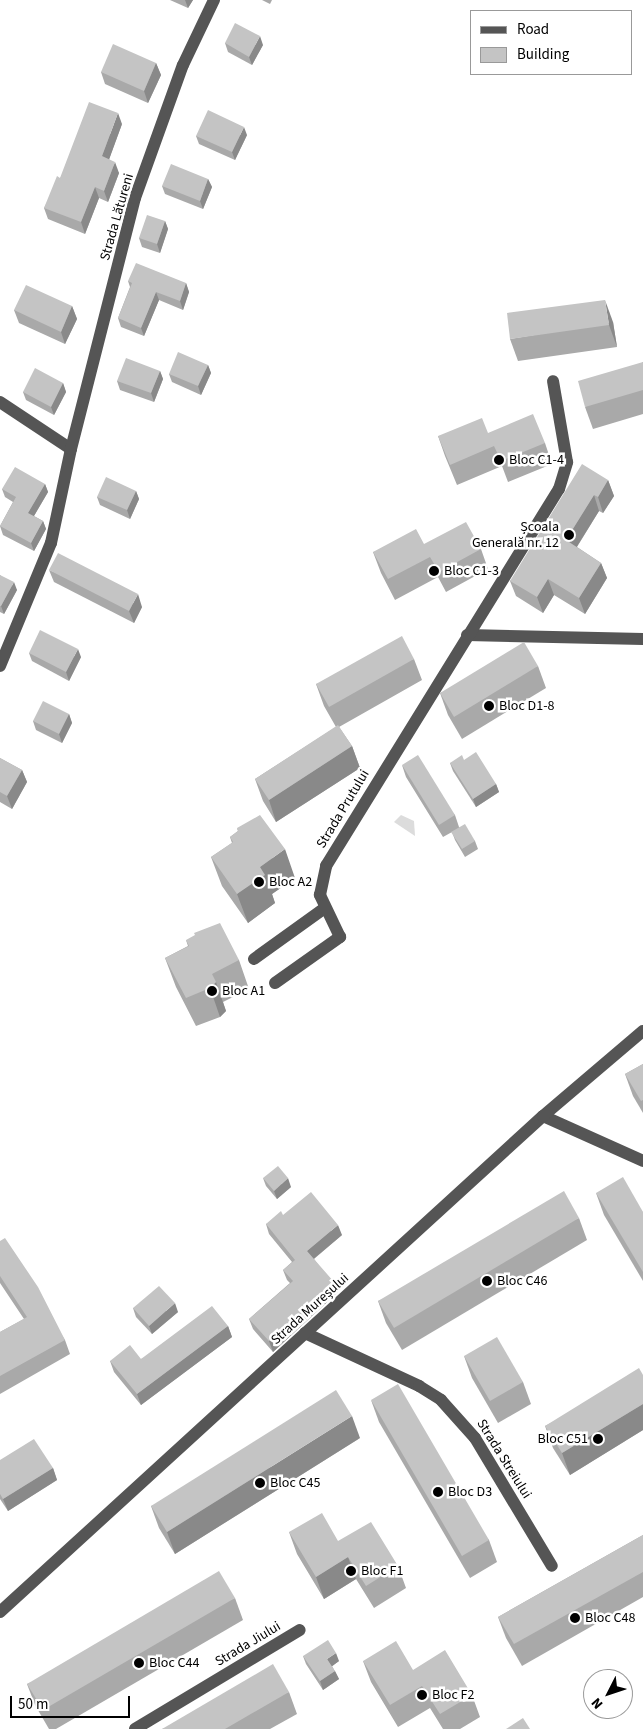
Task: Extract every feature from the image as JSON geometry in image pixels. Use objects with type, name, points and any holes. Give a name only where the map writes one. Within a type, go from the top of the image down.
[{"type":"street","name":"Strada Lătureni","points":[[0,666],[51,543],[71,450],[135,198],[183,65],[214,0]]},
{"type":"street","name":"Strada Prutului","points":[[275,983],[340,937],[320,895],[326,866],[467,635],[552,502],[564,476],[567,462],[553,381]]},
{"type":"street","points":[[0,402],[71,450]]},
{"type":"street","points":[[467,635],[643,639]]},
{"type":"street","points":[[254,959],[325,908]]},
{"type":"street","name":"Strada Mureșului","points":[[0,1612],[543,1116],[643,1032]]},
{"type":"street","points":[[543,1116],[643,1161]]},
{"type":"street","name":"Strada Streiului","points":[[305,1333],[419,1386],[441,1400],[475,1438],[552,1566]]},
{"type":"street","name":"Strada Jiului","points":[[135,1729],[300,1630]]},
{"type":"shaded area","points":[[401,815],[414,821],[415,836],[394,822]]},
{"type":"building","points":[[235,23],[260,36],[249,57],[225,43]]},
{"type":"building","points":[[113,44],[156,63],[144,91],[101,72]]},
{"type":"building","points":[[89,102],[118,113],[102,156],[115,162],[104,191],[95,187],[81,222],[44,208],[57,176],[60,178]]},
{"type":"building","points":[[208,110],[244,127],[232,152],[196,136]]},
{"type":"building","points":[[171,164],[208,179],[200,201],[162,186]]},
{"type":"building","points":[[147,215],[165,221],[157,244],[139,238]]},
{"type":"building","points":[[136,263],[186,283],[180,301],[156,292],[141,328],[118,318],[132,283],[128,281]]},
{"type":"building","points":[[26,285],[72,306],[61,332],[14,310]]},
{"type":"building","points":[[605,300],[609,325],[510,339],[507,313]]},
{"type":"building","points":[[178,352],[208,365],[198,386],[169,374]]},
{"type":"building","points":[[126,358],[160,371],[151,393],[117,381]]},
{"type":"building","points":[[643,362],[643,390],[585,407],[578,381]]},
{"type":"building","points":[[35,368],[63,383],[51,407],[23,392]]},
{"type":"building","points":[[533,414],[545,443],[501,461],[494,446],[450,465],[438,436],[482,418],[488,433]]},
{"type":"building","points":[[582,464],[608,480],[598,497],[594,495],[566,540],[601,563],[579,598],[548,579],[537,597],[510,581]]},
{"type":"building","points":[[15,467],[45,484],[28,513],[43,521],[31,543],[0,526],[16,497],[2,489]]},
{"type":"building","points":[[106,477],[136,491],[127,510],[97,497]]},
{"type":"building","points":[[466,522],[481,549],[439,572],[430,557],[388,579],[373,552],[416,529],[424,544]]},
{"type":"building","points":[[58,553],[138,594],[129,611],[49,570]]},
{"type":"building","points":[[0,575],[14,582],[1,606],[0,606]]},
{"type":"building","points":[[40,630],[78,649],[66,672],[29,653]]},
{"type":"building","points":[[402,636],[414,659],[329,707],[316,684]]},
{"type":"building","points":[[524,642],[538,666],[454,717],[440,693]]},
{"type":"building","points":[[43,701],[69,714],[59,734],[33,721]]},
{"type":"building","points":[[338,725],[352,746],[269,800],[255,779]]},
{"type":"building","points":[[476,752],[496,784],[473,799],[450,763],[462,755],[464,760]]},
{"type":"building","points":[[418,755],[455,815],[439,825],[402,765]]},
{"type":"building","points":[[0,758],[22,770],[7,796],[0,792]]},
{"type":"building","points":[[260,815],[285,849],[260,867],[265,875],[237,894],[211,857],[233,842],[230,837],[238,831],[237,828]]},
{"type":"building","points":[[465,824],[475,841],[462,849],[451,832]]},
{"type":"building","points":[[220,923],[239,960],[212,974],[216,982],[210,988],[186,998],[165,958],[189,946],[186,940],[195,935],[194,933]]},
{"type":"building","points":[[643,1064],[643,1100],[641,1101],[625,1074]]},
{"type":"building","points":[[278,1166],[288,1178],[274,1191],[263,1178]]},
{"type":"building","points":[[623,1177],[643,1212],[643,1272],[596,1193]]},
{"type":"building","points":[[564,1191],[579,1218],[394,1328],[378,1301]]},
{"type":"building","points":[[311,1192],[338,1225],[307,1251],[334,1282],[269,1341],[249,1319],[293,1281],[283,1270],[295,1260],[266,1224],[281,1211],[283,1215]]},
{"type":"building","points":[[5,1238],[38,1287],[65,1340],[0,1376],[0,1332],[27,1317],[0,1276],[0,1241]]},
{"type":"building","points":[[159,1286],[175,1303],[149,1326],[133,1308]]},
{"type":"building","points":[[212,1306],[228,1326],[137,1394],[110,1361],[130,1345],[141,1359]]},
{"type":"building","points":[[497,1337],[523,1382],[490,1401],[464,1356]]},
{"type":"building","points":[[639,1368],[643,1375],[643,1404],[562,1453],[545,1426]]},
{"type":"building","name":"Bloc D3","points":[[398,1384],[489,1540],[462,1556],[371,1400]]},
{"type":"building","points":[[336,1390],[352,1416],[167,1532],[151,1506]]},
{"type":"building","points":[[34,1439],[53,1468],[3,1499],[0,1494],[0,1460]]},
{"type":"building","points":[[322,1513],[338,1541],[371,1522],[398,1566],[366,1586],[348,1557],[316,1577],[289,1532]]},
{"type":"building","points":[[643,1535],[643,1572],[514,1644],[498,1617]]},
{"type":"building","points":[[219,1571],[235,1598],[43,1710],[27,1684]]},
{"type":"building","points":[[328,1640],[336,1653],[327,1659],[335,1671],[320,1681],[303,1656]]},
{"type":"building","points":[[396,1641],[413,1670],[445,1650],[472,1695],[440,1714],[422,1686],[390,1705],[363,1661]]},
{"type":"building","points":[[273,1664],[289,1692],[225,1729],[162,1729]]},
{"type":"building","points":[[523,1718],[530,1729],[506,1729]]},
{"type":"place","name":"Bloc C1-4","points":[[499,460]]},
{"type":"place","name":"Școala Generală nr. 12","points":[[569,535]]},
{"type":"place","name":"Bloc C1-3","points":[[434,571]]},
{"type":"place","name":"Bloc D1-8","points":[[489,706]]},
{"type":"place","name":"Bloc A2","points":[[259,882]]},
{"type":"place","name":"Bloc A1","points":[[212,991]]},
{"type":"place","name":"Bloc C46","points":[[487,1281]]},
{"type":"place","name":"Bloc C51","points":[[598,1439]]},
{"type":"place","name":"Bloc C45","points":[[260,1483]]},
{"type":"place","name":"Bloc D3","points":[[438,1492]]},
{"type":"place","name":"Bloc F1","points":[[351,1571]]},
{"type":"place","name":"Bloc C48","points":[[575,1618]]},
{"type":"place","name":"Bloc C44","points":[[139,1663]]},
{"type":"place","name":"Bloc F2","points":[[422,1695]]}]
